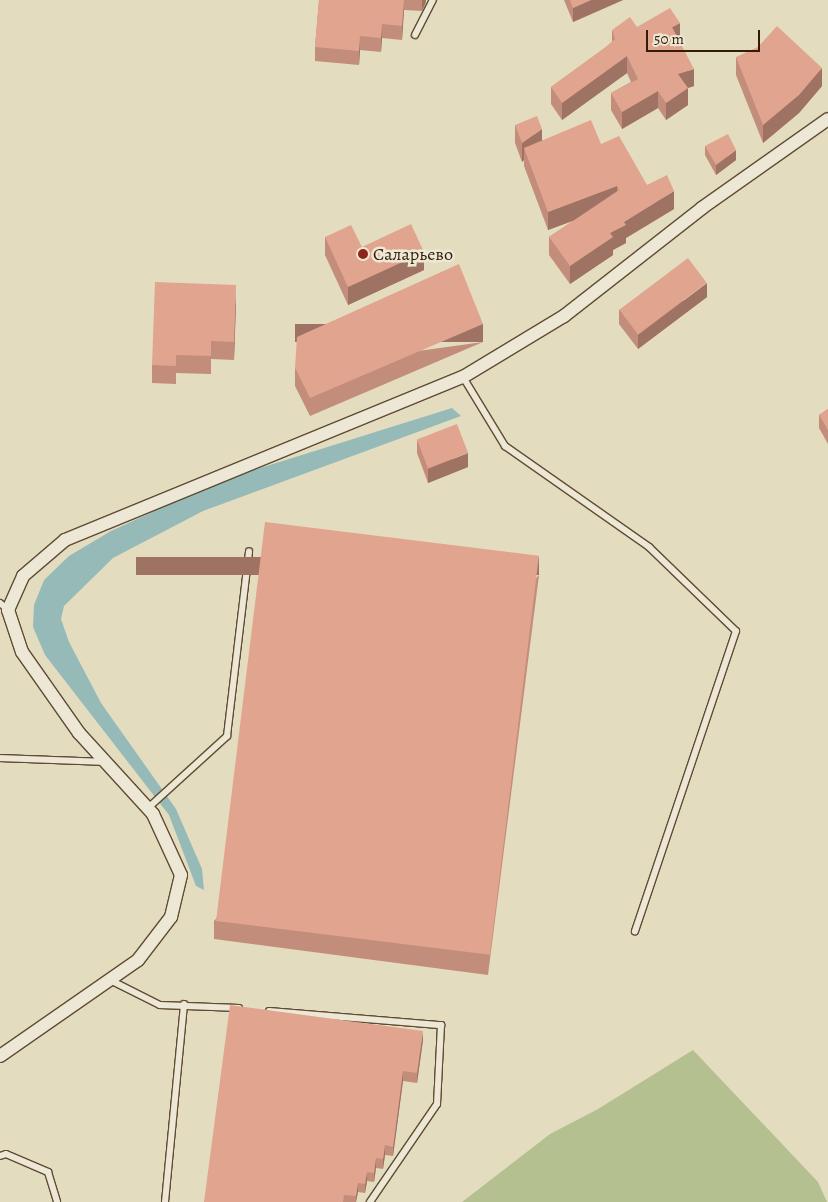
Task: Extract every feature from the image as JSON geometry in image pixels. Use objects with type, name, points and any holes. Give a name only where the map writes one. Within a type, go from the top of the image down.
[{"type":"street","points":[[0,1056],[138,960],[172,917],[181,875],[148,808],[80,733],[22,652],[4,607],[23,576],[65,540],[464,377],[564,316],[702,208],[828,119]]},
{"type":"lane","points":[[416,35],[433,0]]},
{"type":"lane","points":[[464,377],[505,446],[649,547],[736,631],[635,931]]},
{"type":"lane","points":[[148,808],[227,736],[250,551]]},
{"type":"lane","points":[[0,758],[108,762]]},
{"type":"lane","points":[[109,980],[160,1005],[184,1004],[243,1009]]},
{"type":"lane","points":[[165,1202],[184,1004]]},
{"type":"lane","points":[[263,1010],[441,1025],[437,1104],[370,1202]]},
{"type":"lane","points":[[0,1156],[6,1154],[48,1172],[57,1202]]},
{"type":"green space","points":[[693,1050],[818,1182],[827,1202],[462,1202],[550,1134],[598,1109]]},
{"type":"water","points":[[452,408],[461,416],[203,511],[113,558],[64,606],[61,619],[69,642],[101,703],[176,809],[202,869],[204,890],[196,886],[169,815],[45,655],[33,627],[34,605],[44,580],[69,556],[111,531],[222,480]]},
{"type":"building","points":[[319,0],[404,0],[402,26],[382,24],[381,38],[360,36],[359,51],[315,47]]},
{"type":"building","points":[[570,0],[591,0],[573,8]]},
{"type":"building","points":[[670,8],[680,23],[672,27],[694,69],[678,74],[688,88],[666,103],[658,91],[622,112],[611,93],[638,79],[627,56],[562,103],[551,87],[615,39],[612,30],[630,17],[637,27]]},
{"type":"building","points":[[777,26],[822,68],[799,95],[763,125],[736,57],[758,47]]},
{"type":"building","points":[[537,116],[542,129],[522,143],[515,125]]},
{"type":"building","points":[[591,120],[601,144],[619,136],[647,185],[667,175],[674,191],[624,222],[626,225],[610,233],[613,237],[570,266],[549,237],[619,190],[617,186],[548,212],[524,148]]},
{"type":"building","points":[[728,134],[736,150],[716,165],[705,146]]},
{"type":"building","points":[[411,224],[424,252],[348,287],[325,237],[351,225],[362,247]]},
{"type":"building","points":[[688,258],[707,283],[638,335],[619,310]]},
{"type":"building","points":[[459,264],[483,324],[310,398],[295,368],[297,337]]},
{"type":"building","points":[[155,282],[236,285],[234,342],[211,341],[211,356],[176,355],[176,366],[152,365]]},
{"type":"building","points":[[828,409],[828,430],[819,415]]},
{"type":"building","points":[[457,424],[468,453],[428,468],[417,439]]},
{"type":"building","points":[[265,522],[539,556],[490,955],[216,921]]},
{"type":"building","points":[[230,1005],[423,1031],[417,1073],[403,1071],[393,1147],[385,1145],[383,1159],[376,1158],[374,1173],[367,1172],[365,1184],[358,1183],[356,1196],[344,1195],[343,1202],[204,1202]]},
{"type":"place","name":"Саларьево","points":[[363,254]]}]
